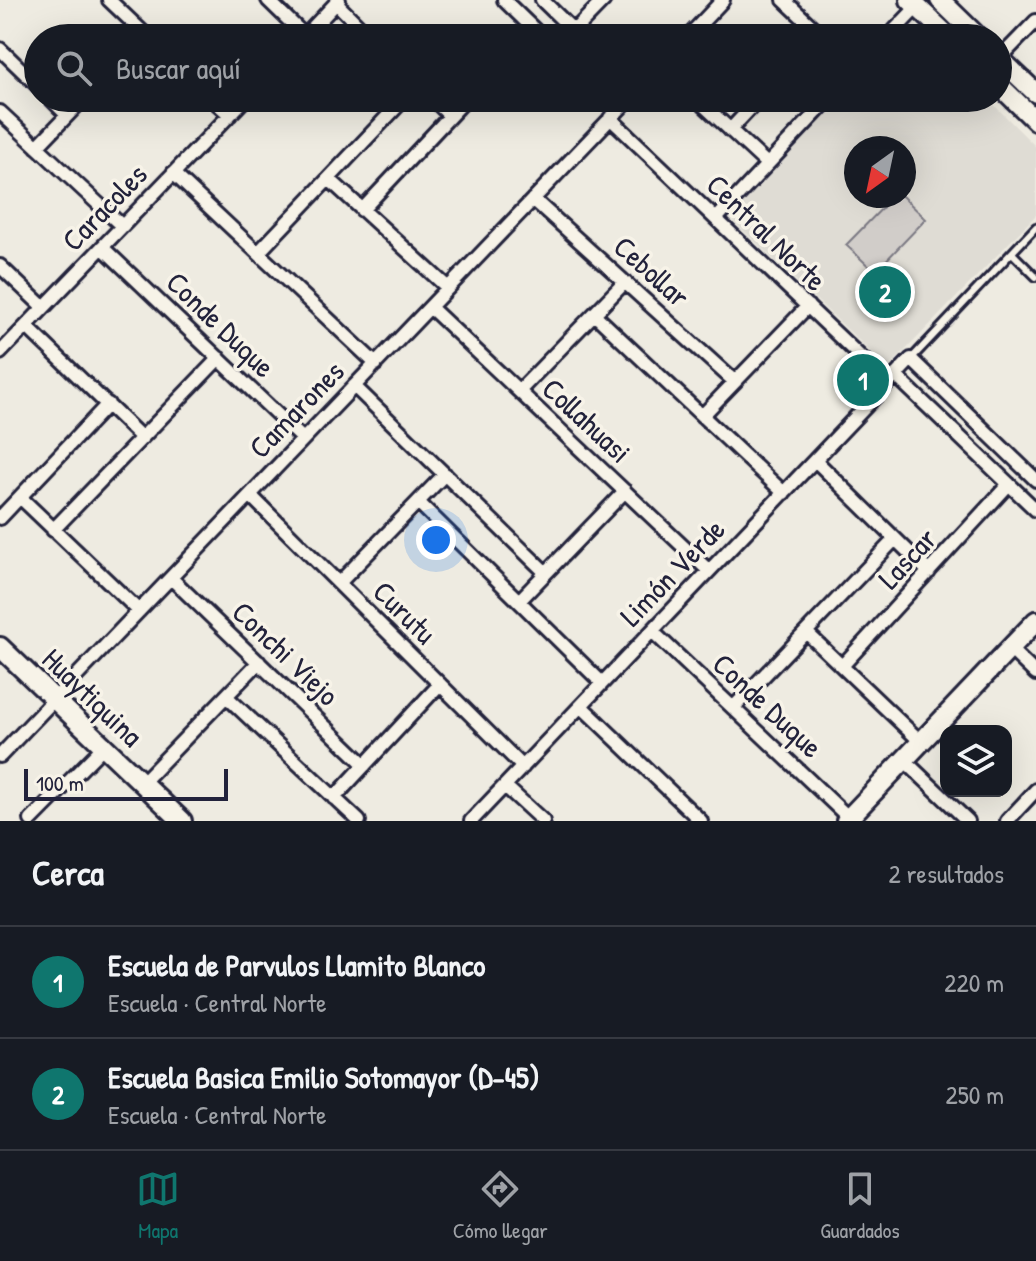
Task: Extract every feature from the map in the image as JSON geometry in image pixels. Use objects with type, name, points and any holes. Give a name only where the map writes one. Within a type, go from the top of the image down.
[{"type":"street","points":[[109,0],[132,24]]},
{"type":"street","points":[[268,0],[291,24]]},
{"type":"street","points":[[504,0],[529,24]]},
{"type":"street","points":[[542,0],[563,24]]},
{"type":"street","points":[[584,24],[604,0]]},
{"type":"street","points":[[700,24],[723,0]]},
{"type":"street","points":[[784,0],[808,24]]},
{"type":"street","points":[[940,0],[965,24]]},
{"type":"street","points":[[316,24],[337,1],[358,24]]},
{"type":"street","points":[[898,24],[914,3],[936,24]]},
{"type":"street","points":[[1012,44],[1036,21]]},
{"type":"street","points":[[0,49],[24,72]]},
{"type":"street","points":[[1012,71],[1036,93]]},
{"type":"street","points":[[1012,98],[1036,121]]},
{"type":"street","points":[[0,112],[122,226]]},
{"type":"street","points":[[64,112],[67,115]]},
{"type":"street","points":[[37,147],[70,112]]},
{"type":"street","points":[[227,112],[230,115]]},
{"type":"street","name":"Caracoles","points":[[0,353],[233,112]]},
{"type":"street","points":[[258,253],[392,112]]},
{"type":"street","points":[[446,112],[450,116]]},
{"type":"street","points":[[362,210],[454,112]]},
{"type":"street","points":[[711,112],[767,164]]},
{"type":"street","points":[[730,130],[747,112]]},
{"type":"street","points":[[716,219],[817,112]]},
{"type":"street","name":"Camarones","points":[[2,749],[171,578],[614,114]]},
{"type":"street","name":"Central Norte","points":[[614,114],[716,219],[808,306],[1036,510]]},
{"type":"street","points":[[173,173],[376,364]]},
{"type":"street","points":[[329,179],[448,288]]},
{"type":"street","name":"Cebollar","points":[[533,199],[735,382]]},
{"type":"street","name":"Conde Duque","points":[[102,247],[303,439]]},
{"type":"street","points":[[0,266],[43,307]]},
{"type":"street","points":[[519,391],[625,282]]},
{"type":"street","points":[[702,416],[808,306]]},
{"type":"street","name":"Collahuasi","points":[[430,307],[709,571]]},
{"type":"street","points":[[594,314],[784,493]]},
{"type":"street","points":[[26,326],[142,438]]},
{"type":"street","points":[[53,530],[219,358]]},
{"type":"street","points":[[911,359],[1036,480]]},
{"type":"street","name":"Limón Verde","points":[[471,821],[911,359]]},
{"type":"street","points":[[354,386],[546,573]]},
{"type":"street","points":[[0,518],[108,404]]},
{"type":"street","points":[[815,460],[929,572]]},
{"type":"street","points":[[339,583],[445,474]]},
{"type":"street","name":"Lascar","points":[[842,666],[1009,484]]},
{"type":"street","points":[[519,601],[625,491]]},
{"type":"street","name":"Curutu","points":[[250,495],[523,767]]},
{"type":"street","points":[[20,497],[139,611]]},
{"type":"street","points":[[418,502],[602,683]]},
{"type":"street","name":"Lascar","points":[[733,708],[895,539]]},
{"type":"street","name":"Conchi Viejo","points":[[171,578],[365,765]]},
{"type":"street","points":[[848,819],[1036,621]]},
{"type":"street","name":"Conde Duque","points":[[652,631],[848,819]]},
{"type":"street","points":[[806,632],[921,742]]},
{"type":"street","name":"Huaytiquina","points":[[0,647],[182,821]]},
{"type":"street","points":[[1010,649],[1036,674]]},
{"type":"street","points":[[142,783],[259,662]]},
{"type":"street","points":[[334,798],[440,684]]},
{"type":"street","points":[[226,696],[359,821]]},
{"type":"street","points":[[581,706],[698,820]]},
{"type":"street","points":[[31,820],[104,746]]},
{"type":"street","points":[[904,760],[968,821]]},
{"type":"street","points":[[505,786],[543,821]]},
{"type":"street","points":[[1007,821],[1036,790]]},
{"type":"lane","points":[[911,359],[1036,227]]},
{"type":"lane","points":[[1012,253],[1036,277]]},
{"type":"shaded area","points":[[827,112],[1001,112],[1036,147],[1036,215],[888,368],[727,215]]},
{"type":"shaded area","points":[[882,208],[915,208],[926,219],[875,272],[846,245]]},
{"type":"place","name":"Escuela Basica Emilio Sotomayor (D-45)","points":[[885,292]]},
{"type":"place","name":"Escuela de Parvulos Llamito Blanco","points":[[863,380]]}]
